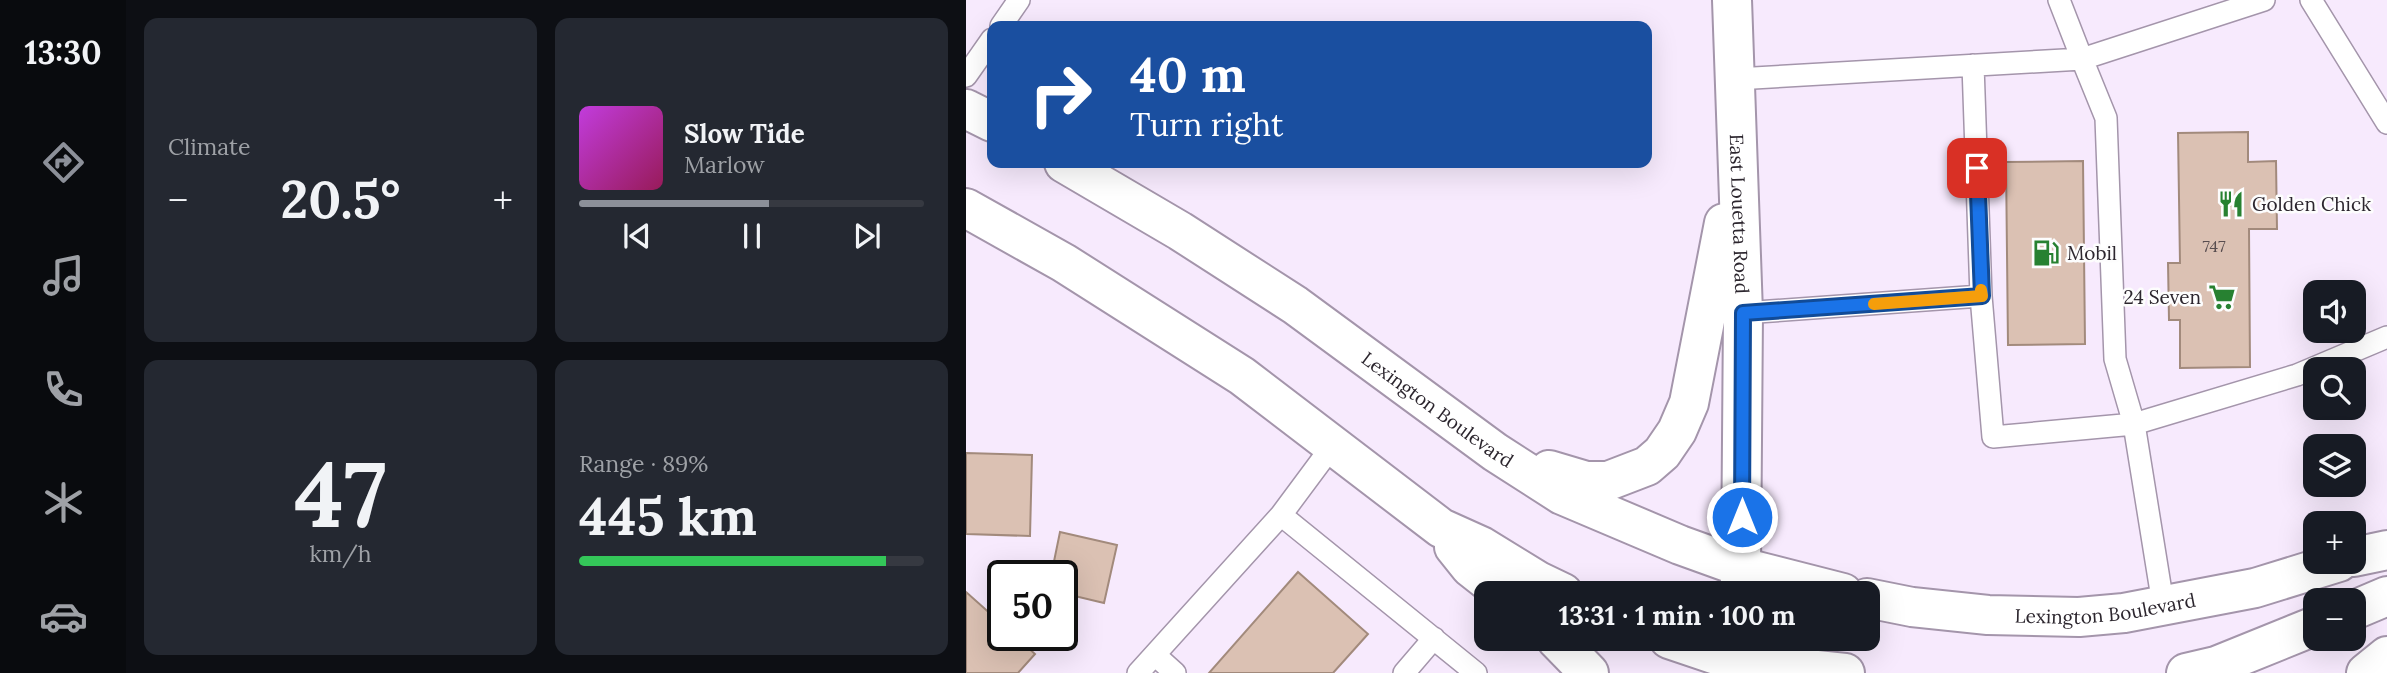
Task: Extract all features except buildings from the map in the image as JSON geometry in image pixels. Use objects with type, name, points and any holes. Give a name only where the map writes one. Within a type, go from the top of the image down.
[{"type":"main road","name":"East Louetta Road","points":[[1732,0],[1743,313],[1740,580]]},
{"type":"main road","points":[[966,109],[987,120]]},
{"type":"main road","points":[[1495,452],[1586,481],[1608,481],[1647,466],[1662,453],[1677,431],[1689,403],[1737,152]]},
{"type":"main road","name":"Lexington Boulevard","points":[[1073,168],[1180,231],[1295,305],[1495,452],[1562,495],[1667,540],[1740,580]]},
{"type":"main road","points":[[966,208],[1064,263],[1231,369],[1441,528],[1542,581]]},
{"type":"main road","points":[[1441,528],[1470,567],[1488,581]]},
{"type":"main road","points":[[2366,554],[2387,550]]},
{"type":"main road","name":"Lexington Boulevard","points":[[1880,601],[1912,607],[1988,615],[2079,617],[2124,613],[2255,587],[2303,573]]},
{"type":"main road","points":[[2366,605],[2387,596]]},
{"type":"main road","points":[[2186,673],[2216,666],[2303,631]]},
{"type":"main road","points":[[1568,651],[1589,673]]},
{"type":"main road","points":[[1710,651],[1734,658],[1845,673]]},
{"type":"main road","points":[[2366,673],[2387,656]]},
{"type":"lane","points":[[1004,21],[1019,0]]},
{"type":"lane","points":[[2059,0],[2106,118],[2115,359],[2134,424],[2163,604]]},
{"type":"lane","points":[[1736,79],[2082,59],[2264,0]]},
{"type":"lane","points":[[2311,0],[2387,123]]},
{"type":"lane","points":[[966,76],[987,46]]},
{"type":"lane","points":[[1973,65],[1982,296],[1993,437],[2134,424],[2297,375],[2387,337]]},
{"type":"lane","points":[[1743,313],[1982,296]]},
{"type":"lane","points":[[1138,673],[1281,515],[1333,445]]},
{"type":"lane","points":[[1281,515],[1476,673]]},
{"type":"lane","points":[[1405,673],[1434,639]]},
{"type":"lane","points":[[1155,655],[1175,673]]},
{"type":"slow traffic","points":[[1874,304],[1982,296],[1981,290]]},
{"type":"place","name":"Golden Chick","points":[[2231,204]]},
{"type":"place","name":"Mobil","points":[[2046,253]]},
{"type":"place","name":"24 Seven","points":[[2222,297]]},
{"type":"route","points":[[1742,517],[1743,313],[1982,296],[1977,168]]}]
